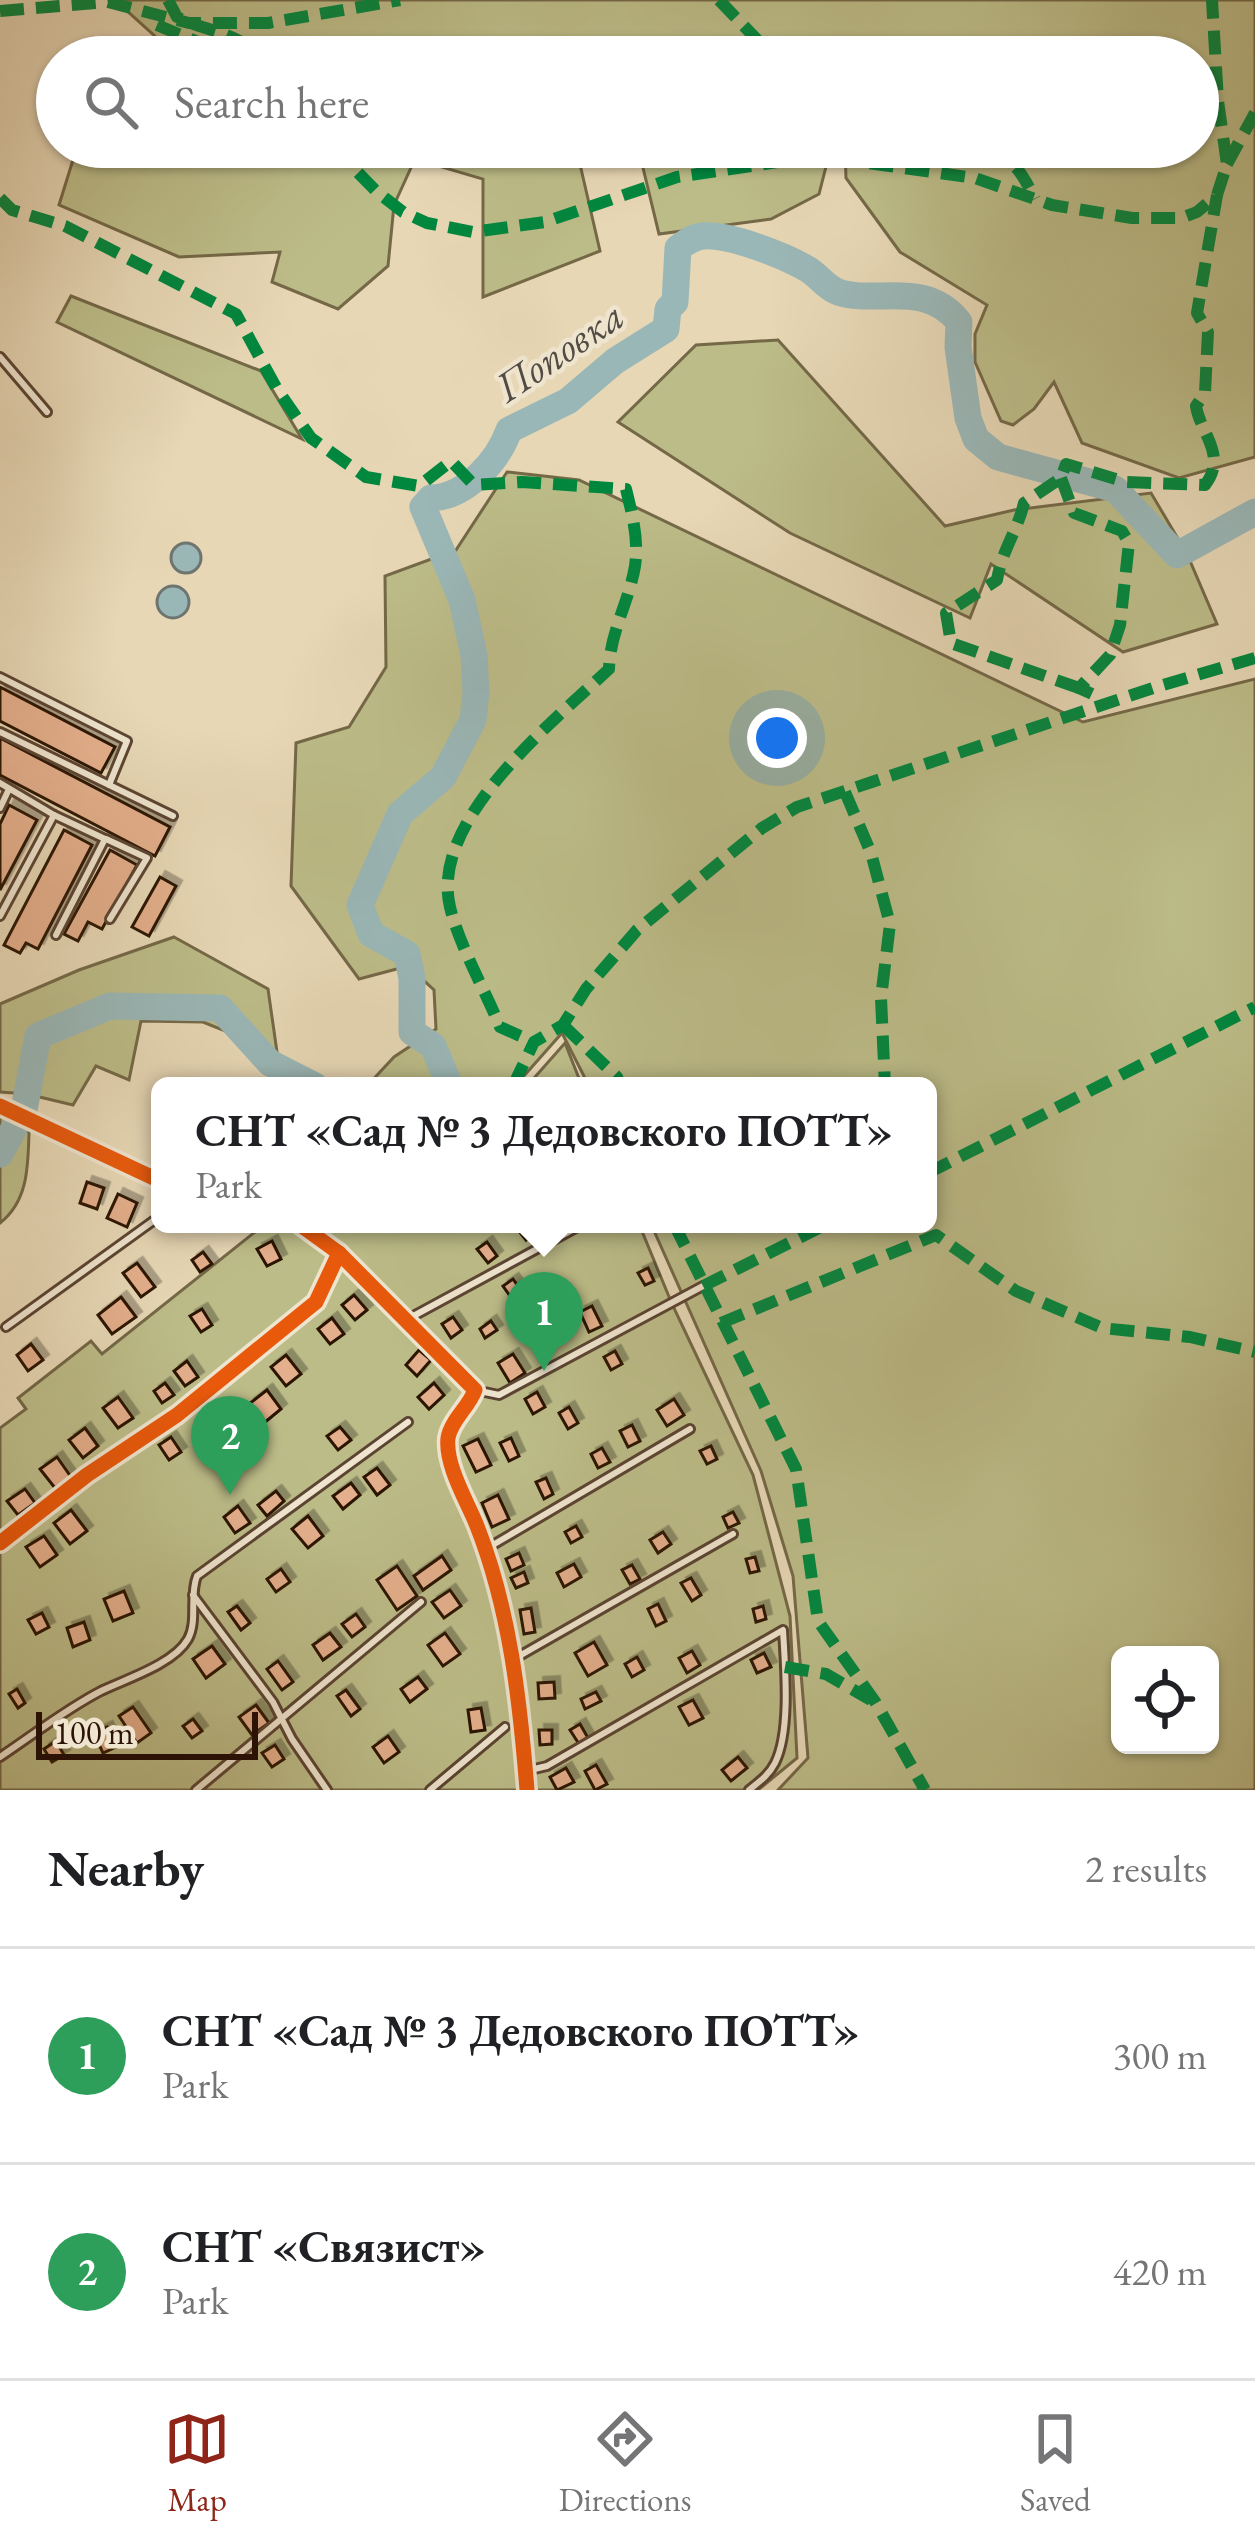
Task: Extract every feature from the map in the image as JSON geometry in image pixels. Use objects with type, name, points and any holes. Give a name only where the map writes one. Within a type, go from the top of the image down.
[{"type":"street","points":[[0,1106],[151,1177]]},
{"type":"street","points":[[311,1233],[339,1252],[475,1390],[452,1425],[450,1457],[486,1549],[514,1659],[527,1790]]},
{"type":"street","points":[[0,1543],[87,1475],[177,1415],[316,1301],[339,1252]]},
{"type":"lane","points":[[0,356],[46,412]]},
{"type":"lane","points":[[0,677],[127,741],[109,785]]},
{"type":"lane","points":[[0,731],[173,816]]},
{"type":"lane","points":[[0,783],[53,815],[147,858],[110,919]]},
{"type":"lane","points":[[0,808],[10,788]]},
{"type":"lane","points":[[0,916],[53,815]]},
{"type":"lane","points":[[56,935],[105,839]]},
{"type":"lane","points":[[6,1327],[151,1222]]},
{"type":"lane","points":[[406,1319],[566,1233]]},
{"type":"lane","points":[[475,1390],[499,1395],[704,1286]]},
{"type":"lane","points":[[0,1757],[182,1646],[192,1626],[191,1592],[197,1576],[408,1422]]},
{"type":"lane","points":[[486,1549],[690,1429]]},
{"type":"lane","points":[[514,1659],[733,1534]]},
{"type":"lane","points":[[191,1592],[273,1702],[327,1790]]},
{"type":"lane","points":[[196,1790],[421,1602]]},
{"type":"lane","points":[[526,1771],[547,1766],[783,1630],[786,1684],[778,1757],[770,1772],[749,1790]]},
{"type":"lane","points":[[430,1790],[505,1726]]},
{"type":"green space","points":[[115,0],[1255,0],[1255,457],[1179,478],[1082,443],[1054,382],[1034,409],[1013,425],[1001,421],[975,362],[975,334],[987,305],[900,252],[846,178],[846,168],[1219,168],[1219,36],[155,36]]},
{"type":"green space","points":[[70,168],[411,168],[394,205],[388,266],[338,309],[272,282],[280,252],[179,257],[59,205]]},
{"type":"green space","points":[[446,168],[581,168],[600,251],[483,297],[483,179]]},
{"type":"green space","points":[[643,168],[826,168],[819,194],[771,219],[659,234]]},
{"type":"green space","points":[[71,296],[261,371],[302,439],[57,322]]},
{"type":"green space","points":[[778,340],[945,526],[1014,510],[1151,493],[1187,554],[1217,624],[1123,652],[991,564],[970,618],[790,533],[618,422],[696,345]]},
{"type":"green space","points":[[507,472],[579,480],[1083,722],[1255,679],[1255,1790],[778,1790],[808,1758],[793,1576],[761,1471],[655,1233],[937,1233],[937,1077],[584,1077],[562,1033],[523,1077],[375,1077],[394,1057],[436,1029],[434,990],[408,966],[359,979],[291,886],[296,743],[349,727],[386,667],[385,576],[456,550]]},
{"type":"green space","points":[[174,937],[268,989],[277,1052],[203,1022],[141,1021],[129,1080],[96,1066],[73,1105],[0,1092],[0,1004]]},
{"type":"green space","points":[[565,1043],[578,1077],[535,1077]]},
{"type":"green space","points":[[0,1117],[18,1122],[29,1133],[21,1194],[0,1223]]},
{"type":"green space","points":[[254,1233],[643,1233],[753,1475],[790,1616],[797,1758],[758,1790],[0,1790],[0,1428],[26,1409],[18,1398],[91,1341],[102,1354]]},
{"type":"water","points":[[186,543],[197,547],[201,558],[197,569],[186,573],[175,569],[171,558],[175,547]]},
{"type":"water","points":[[173,586],[184,591],[189,602],[184,613],[173,618],[162,613],[157,602],[162,591]]},
{"type":"building","points":[[0,687],[115,747],[101,773],[0,721]]},
{"type":"building","points":[[0,738],[170,827],[155,856],[0,775]]},
{"type":"building","points":[[9,805],[37,820],[0,890],[0,824]]},
{"type":"building","points":[[64,830],[92,845],[38,949],[26,943],[20,953],[4,945]]},
{"type":"building","points":[[110,850],[137,865],[102,929],[88,922],[78,941],[64,934]]},
{"type":"building","points":[[160,877],[176,886],[149,936],[132,927]]},
{"type":"building","points":[[87,1182],[104,1188],[97,1209],[80,1203]]},
{"type":"building","points":[[118,1194],[137,1203],[127,1227],[107,1218]]},
{"type":"building","points":[[272,1241],[281,1259],[267,1266],[257,1249]]},
{"type":"building","points":[[487,1242],[497,1256],[488,1263],[477,1249]]},
{"type":"building","points":[[203,1252],[212,1264],[200,1272],[192,1260]]},
{"type":"building","points":[[137,1263],[155,1287],[141,1297],[123,1273]]},
{"type":"building","points":[[648,1268],[654,1281],[645,1285],[638,1273]]},
{"type":"building","points":[[513,1279],[520,1289],[510,1296],[503,1286]]},
{"type":"building","points":[[354,1295],[367,1310],[355,1320],[342,1305]]},
{"type":"building","points":[[121,1297],[136,1317],[112,1334],[98,1315]]},
{"type":"building","points":[[592,1306],[602,1326],[589,1332],[580,1312]]},
{"type":"building","points":[[202,1309],[212,1325],[201,1332],[190,1316]]},
{"type":"building","points":[[453,1317],[462,1330],[451,1338],[442,1324]]},
{"type":"building","points":[[332,1318],[344,1334],[330,1344],[318,1329]]},
{"type":"building","points":[[491,1321],[497,1330],[485,1338],[480,1329]]},
{"type":"building","points":[[31,1344],[43,1360],[28,1371],[17,1355]]},
{"type":"building","points":[[419,1350],[431,1360],[417,1376],[406,1365]]},
{"type":"building","points":[[615,1351],[622,1364],[611,1370],[604,1357]]},
{"type":"building","points":[[513,1354],[525,1373],[510,1383],[498,1363]]},
{"type":"building","points":[[286,1355],[301,1374],[286,1386],[271,1367]]},
{"type":"building","points":[[187,1361],[198,1377],[185,1386],[174,1371]]},
{"type":"building","points":[[165,1383],[174,1395],[162,1403],[154,1391]]},
{"type":"building","points":[[434,1383],[444,1395],[429,1409],[418,1397]]},
{"type":"building","points":[[267,1390],[281,1409],[264,1423],[249,1404]]},
{"type":"building","points":[[537,1392],[545,1407],[533,1414],[525,1399]]},
{"type":"building","points":[[118,1397],[133,1418],[118,1428],[103,1408]]},
{"type":"building","points":[[674,1399],[684,1415],[667,1426],[657,1410]]},
{"type":"building","points":[[569,1407],[578,1423],[568,1429],[559,1413]]},
{"type":"building","points":[[632,1425],[640,1441],[628,1447],[620,1431]]},
{"type":"building","points":[[340,1427],[351,1440],[338,1450],[327,1436]]},
{"type":"building","points":[[85,1428],[98,1446],[83,1458],[69,1440]]},
{"type":"building","points":[[171,1437],[181,1452],[169,1460],[159,1445]]},
{"type":"building","points":[[511,1438],[519,1456],[509,1461],[500,1443]]},
{"type":"building","points":[[478,1439],[491,1465],[476,1472],[463,1446]]},
{"type":"building","points":[[236,1441],[245,1453],[231,1463],[222,1451]]},
{"type":"building","points":[[711,1446],[717,1459],[707,1464],[700,1451]]},
{"type":"building","points":[[602,1448],[610,1462],[598,1468],[591,1454]]},
{"type":"building","points":[[57,1457],[71,1477],[55,1488],[40,1469]]},
{"type":"building","points":[[377,1468],[390,1485],[377,1495],[364,1477]]},
{"type":"building","points":[[546,1478],[553,1494],[544,1499],[536,1482]]},
{"type":"building","points":[[351,1483],[360,1495],[343,1509],[333,1496]]},
{"type":"building","points":[[25,1489],[35,1503],[18,1515],[7,1501]]},
{"type":"building","points":[[276,1491],[284,1501],[267,1516],[258,1505]]},
{"type":"building","points":[[498,1495],[509,1519],[492,1527],[482,1503]]},
{"type":"building","points":[[238,1506],[250,1523],[235,1533],[224,1517]]},
{"type":"building","points":[[71,1510],[87,1531],[70,1544],[54,1523]]},
{"type":"building","points":[[733,1512],[739,1523],[728,1528],[723,1517]]},
{"type":"building","points":[[308,1516],[323,1536],[308,1548],[292,1529]]},
{"type":"building","points":[[576,1526],[582,1537],[571,1543],[565,1532]]},
{"type":"building","points":[[663,1532],[671,1544],[658,1553],[650,1540]]},
{"type":"building","points":[[44,1536],[57,1555],[40,1567],[26,1547]]},
{"type":"building","points":[[519,1553],[524,1565],[511,1571],[506,1559]]},
{"type":"building","points":[[442,1556],[451,1570],[423,1590],[414,1576]]},
{"type":"building","points":[[755,1557],[759,1571],[750,1573],[746,1559]]},
{"type":"building","points":[[574,1564],[581,1577],[564,1587],[557,1573]]},
{"type":"building","points":[[632,1565],[640,1579],[630,1584],[622,1570]]},
{"type":"building","points":[[397,1566],[417,1596],[397,1610],[377,1580]]},
{"type":"building","points":[[281,1569],[290,1582],[276,1592],[267,1579]]},
{"type":"building","points":[[524,1572],[528,1583],[516,1588],[511,1578]]},
{"type":"building","points":[[691,1578],[701,1595],[692,1601],[681,1583]]},
{"type":"building","points":[[450,1590],[461,1606],[444,1618],[432,1602]]},
{"type":"building","points":[[124,1591],[133,1613],[113,1621],[104,1599]]},
{"type":"building","points":[[658,1604],[666,1621],[656,1626],[648,1609]]},
{"type":"building","points":[[237,1606],[250,1623],[241,1630],[228,1612]]},
{"type":"building","points":[[763,1606],[766,1619],[756,1622],[753,1609]]},
{"type":"building","points":[[531,1608],[535,1632],[524,1634],[520,1610]]},
{"type":"building","points":[[42,1613],[49,1627],[36,1634],[28,1620]]},
{"type":"building","points":[[356,1614],[365,1627],[352,1637],[342,1624]]},
{"type":"building","points":[[84,1622],[90,1640],[73,1647],[67,1628]]},
{"type":"building","points":[[330,1633],[341,1647],[323,1660],[313,1645]]},
{"type":"building","points":[[445,1633],[460,1654],[443,1666],[428,1645]]},
{"type":"building","points":[[594,1642],[607,1665],[588,1676],[575,1653]]},
{"type":"building","points":[[212,1646],[225,1664],[206,1678],[193,1659]]},
{"type":"building","points":[[692,1651],[700,1665],[687,1673],[679,1658]]},
{"type":"building","points":[[764,1653],[771,1667],[757,1673],[751,1660]]},
{"type":"building","points":[[637,1657],[644,1670],[632,1677],[625,1664]]},
{"type":"building","points":[[278,1661],[293,1682],[282,1690],[267,1669]]},
{"type":"building","points":[[418,1677],[427,1689],[410,1702],[401,1689]]},
{"type":"building","points":[[554,1682],[555,1698],[539,1699],[538,1683]]},
{"type":"building","points":[[17,1689],[25,1703],[18,1708],[9,1694]]},
{"type":"building","points":[[346,1690],[360,1709],[351,1716],[337,1696]]},
{"type":"building","points":[[596,1692],[601,1701],[585,1709],[581,1699]]},
{"type":"building","points":[[693,1700],[703,1718],[689,1725],[679,1707]]},
{"type":"building","points":[[256,1705],[269,1723],[252,1735],[239,1717]]},
{"type":"building","points":[[133,1707],[151,1733],[137,1743],[119,1716]]},
{"type":"building","points":[[481,1708],[485,1730],[471,1732],[468,1710]]},
{"type":"building","points":[[193,1719],[202,1731],[192,1738],[183,1726]]},
{"type":"building","points":[[580,1724],[588,1738],[579,1744],[570,1730]]},
{"type":"building","points":[[107,1727],[116,1747],[103,1753],[94,1733]]},
{"type":"building","points":[[539,1730],[552,1730],[552,1744],[540,1745]]},
{"type":"building","points":[[388,1736],[399,1752],[384,1763],[373,1747]]},
{"type":"building","points":[[56,1741],[64,1755],[52,1762],[44,1749]]},
{"type":"building","points":[[275,1745],[284,1759],[272,1767],[262,1753]]},
{"type":"building","points":[[738,1757],[747,1768],[731,1781],[722,1770]]},
{"type":"building","points":[[596,1765],[607,1784],[595,1790],[585,1771]]},
{"type":"building","points":[[566,1768],[574,1782],[557,1790],[550,1777]]},
{"type":"waterway","name":"Поповка","points":[[446,1077],[433,1046],[412,1032],[407,954],[371,934],[360,905],[400,814],[443,777],[473,720],[474,655],[462,600],[423,507],[431,498],[456,491],[479,475],[509,430],[568,401],[615,361],[666,329],[668,309],[675,302],[678,248],[699,237],[728,238],[799,264],[838,292],[916,297],[946,309],[959,322],[968,418],[976,439],[998,457],[1115,489],[1177,555],[1255,512]]},
{"type":"waterway","name":"Поповка","points":[[0,1154],[24,1110],[38,1036],[110,1006],[220,1008],[270,1063],[297,1077]]},
{"type":"marked path","points":[[168,0],[177,17],[228,36]]},
{"type":"marked path","points":[[0,11],[108,2],[189,23],[268,23],[400,0]]},
{"type":"marked path","points":[[719,0],[753,36]]},
{"type":"marked path","points":[[1212,0],[1214,36]]},
{"type":"marked path","points":[[157,25],[183,36]]},
{"type":"marked path","points":[[904,168],[975,178],[1052,205],[1132,218],[1181,218],[1217,195],[1227,164],[1219,108]]},
{"type":"marked path","points":[[1227,164],[1255,113]]},
{"type":"marked path","points":[[354,168],[403,212],[427,223],[473,232],[545,222],[677,177],[737,168]]},
{"type":"marked path","points":[[1016,168],[1035,199]]},
{"type":"marked path","points":[[1079,688],[951,643],[946,613],[997,580],[1024,503],[1061,478],[1066,464],[1126,482],[1205,485],[1213,454],[1196,406],[1205,393],[1208,332],[1197,313],[1217,195]]},
{"type":"marked path","points":[[0,198],[12,210],[65,226],[236,314],[277,389],[311,438],[366,477],[419,486],[451,461],[474,485],[522,482],[626,489],[636,556],[609,669],[501,775],[458,840],[449,874],[454,922],[500,1027],[534,1042]]},
{"type":"marked path","points":[[1061,478],[1074,513],[1122,531],[1129,543],[1120,625],[1110,655],[1079,688],[1092,694]]},
{"type":"marked path","points":[[517,1077],[534,1042],[563,1025],[586,989],[637,930],[762,828],[797,807],[1255,658]]},
{"type":"marked path","points":[[845,792],[871,853],[890,924],[881,998],[885,1077]]},
{"type":"marked path","points":[[937,1168],[1255,1007]]},
{"type":"marked path","points":[[563,1025],[617,1077]]},
{"type":"marked path","points":[[678,1233],[796,1469],[818,1621],[876,1703],[925,1790]]},
{"type":"marked path","points":[[703,1286],[809,1233]]},
{"type":"marked path","points":[[721,1323],[936,1235],[1016,1291],[1102,1328],[1190,1337],[1255,1352]]},
{"type":"marked path","points":[[785,1667],[826,1674],[871,1700]]},
{"type":"cycle path","points":[[0,1106],[151,1177]]},
{"type":"cycle path","points":[[311,1233],[339,1253],[475,1390],[450,1431],[448,1449],[488,1558],[505,1623],[527,1790]]},
{"type":"cycle path","points":[[0,1543],[87,1475],[177,1415],[316,1302],[339,1253]]},
{"type":"place","name":"СНТ «Сад № 3 Дедовского ПОТТ»","points":[[544,1371]]},
{"type":"place","name":"СНТ «Связист»","points":[[230,1495]]}]
